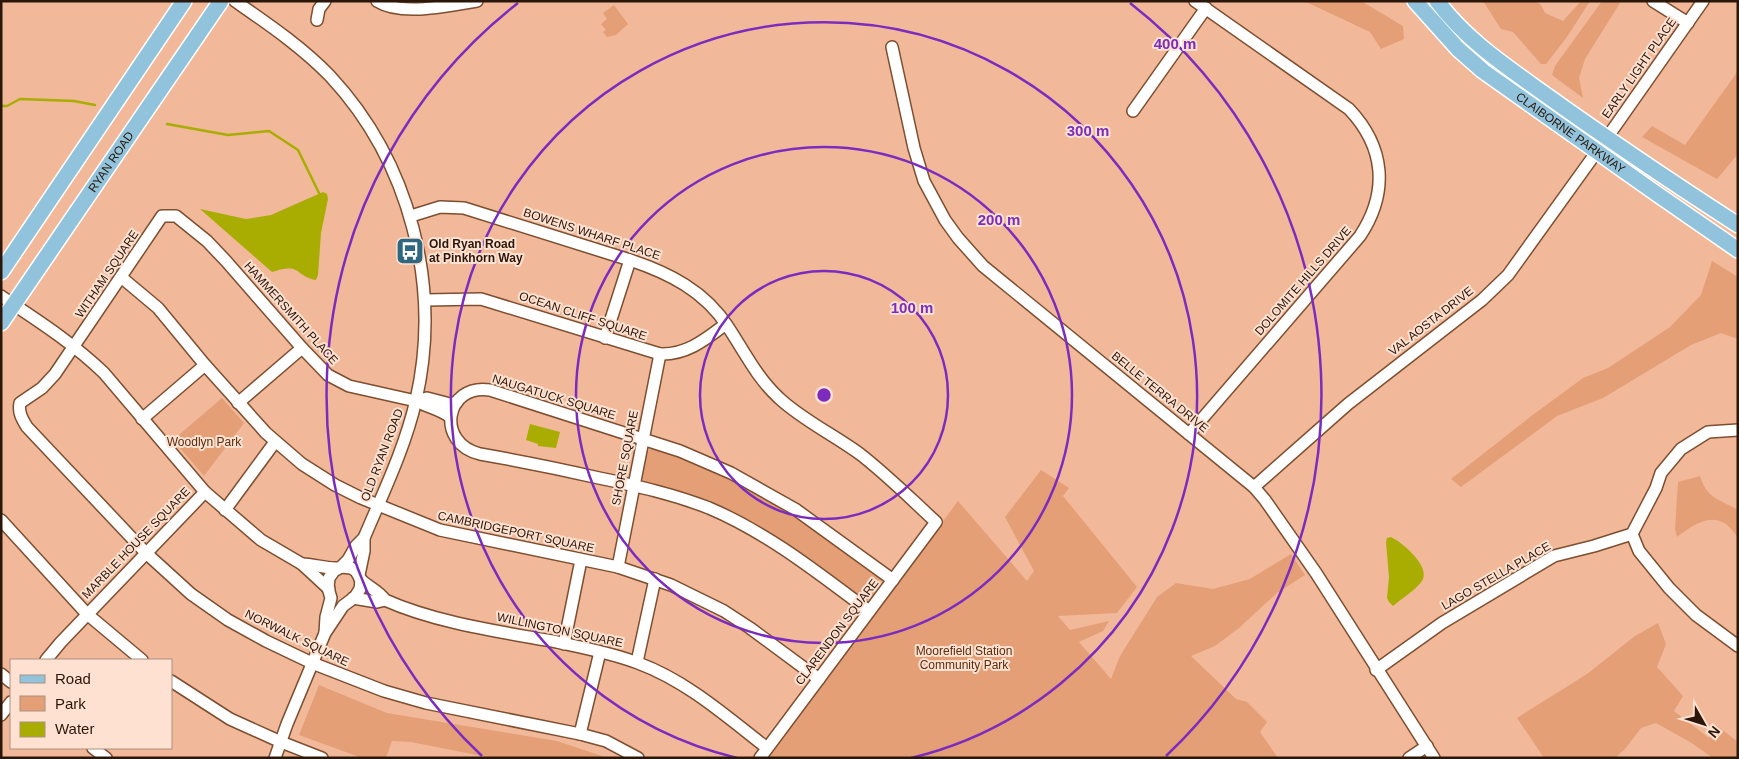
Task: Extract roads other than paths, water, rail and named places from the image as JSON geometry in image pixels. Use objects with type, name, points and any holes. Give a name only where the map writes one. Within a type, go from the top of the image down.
[{"type":"main road","points":[[1,272],[184,1]]},
{"type":"main road","name":"RYAN ROAD","points":[[1,323],[221,1]]},
{"type":"main road","name":"CLAIBORNE PARKWAY","points":[[1415,1],[1458,50],[1483,71],[1738,250]]},
{"type":"main road","name":"CLAIBORNE PARKWAY","points":[[1437,1],[1459,28],[1491,56],[1606,138],[1738,225]]},
{"type":"street","name":"OLD RYAN ROAD","points":[[235,1],[304,52],[330,76],[359,112],[380,145],[411,216],[421,264],[425,300],[423,359],[416,401],[404,442],[364,538],[356,546],[348,560],[331,574],[329,578],[331,598],[324,633],[275,758]]},
{"type":"street","points":[[317,20],[319,9],[325,1]]},
{"type":"street","points":[[377,1],[395,8],[412,9],[477,1]]},
{"type":"street","name":"DOLOMITE HILLS DRIVE","points":[[1190,434],[1360,236],[1374,212],[1380,184],[1377,157],[1373,144],[1367,131],[1349,109],[1196,1]]},
{"type":"street","points":[[1653,1],[1688,23]]},
{"type":"street","name":"EARLY LIGHT PLACE","points":[[1597,151],[1703,1]]},
{"type":"street","points":[[1133,111],[1206,8]]},
{"type":"street","name":"BELLE TERRA DRIVE","points":[[892,47],[914,148],[924,181],[945,220],[958,238],[991,273],[1190,434],[1254,488],[1265,500],[1316,574],[1434,758]]},
{"type":"street","name":"VAL AOSTA DRIVE","points":[[1254,488],[1348,404],[1499,284],[1515,267],[1597,151]]},
{"type":"street","name":"BOWENS WHARF PLACE","points":[[411,216],[440,208],[464,208],[664,272],[686,285],[706,301],[726,324],[763,381],[771,390],[793,409],[828,432],[890,478],[936,522]]},
{"type":"street","name":"WITHAM SQUARE","points":[[74,347],[162,216]]},
{"type":"street","name":"HAMMERSMITH PLACE","points":[[162,216],[176,216],[207,241],[328,375],[349,386],[416,401],[444,412],[450,417]]},
{"type":"street","points":[[605,338],[630,260]]},
{"type":"street","name":"CAMBRIDGEPORT SQUARE","points":[[121,277],[158,308],[238,403],[276,442],[311,470],[335,485],[378,506],[446,532],[618,567],[688,592],[724,611],[750,628],[819,679]]},
{"type":"street","points":[[1,296],[74,347],[104,373],[205,492],[224,510],[261,540],[302,564],[332,595],[340,600],[351,599]]},
{"type":"street","name":"OCEAN CLIFF SQUARE","points":[[425,300],[481,299],[660,354],[682,352],[700,343],[726,324]]},
{"type":"street","name":"NORWALK SQUARE","points":[[74,347],[48,382],[20,403],[19,408],[22,418],[51,453],[146,553],[191,594],[228,620],[266,641],[312,663],[362,683],[403,697],[606,741],[638,758]]},
{"type":"street","points":[[238,403],[302,348]]},
{"type":"street","name":"SHORE SQUARE","points":[[618,567],[660,354]]},
{"type":"street","points":[[142,419],[205,364]]},
{"type":"street","name":"NAUGATUCK SQUARE","points":[[457,402],[469,392],[480,388],[490,390],[680,451],[751,482],[795,509],[893,580]]},
{"type":"street","name":"HAMMERSMITH PLACE","points":[[416,401],[428,398],[450,404],[457,402]]},
{"type":"street","points":[[457,402],[450,417],[451,428],[458,442],[466,449],[473,452],[634,484],[710,509],[750,529],[790,553],[869,611]]},
{"type":"street","points":[[1738,430],[1708,432],[1681,449],[1662,473],[1632,534],[1640,551],[1669,588],[1696,615],[1738,646]]},
{"type":"street","points":[[224,510],[276,442]]},
{"type":"street","name":"MARBLE HOUSE SQUARE","points":[[47,659],[205,492]]},
{"type":"street","points":[[1,520],[88,614],[141,659]]},
{"type":"street","name":"CLARENDON SQUARE","points":[[764,753],[936,522]]},
{"type":"street","name":"LAGO STELLA PLACE","points":[[1376,670],[1442,623],[1554,556],[1632,534]]},
{"type":"street","name":"OLD RYAN ROAD","points":[[324,633],[340,610],[360,589],[364,538]]},
{"type":"street","points":[[564,644],[580,560]]},
{"type":"street","points":[[302,564],[311,564],[325,568],[351,568],[360,577]]},
{"type":"street","name":"WILLINGTON SQUARE","points":[[360,577],[381,594],[385,600],[402,608],[432,617],[564,644],[637,662],[703,699],[764,753]]},
{"type":"street","points":[[637,662],[655,579]]},
{"type":"street","name":"WILLINGTON SQUARE","points":[[351,599],[378,602],[385,600]]},
{"type":"street","points":[[580,734],[600,652]]},
{"type":"street","points":[[172,682],[230,719],[322,758]]},
{"type":"street","points":[[1,715],[10,703]]},
{"type":"street","points":[[1409,758],[1427,746]]},
{"type":"water","points":[[323,192],[327,194],[328,199],[321,233],[316,280],[288,268],[272,272],[200,209],[246,219],[271,215]]},
{"type":"water","points":[[530,424],[560,432],[556,448],[538,446],[538,444],[526,440]]},
{"type":"water","points":[[1391,537],[1413,555],[1424,573],[1423,579],[1418,586],[1393,606],[1387,598],[1389,577],[1386,542],[1387,538]]},
{"type":"waterway","points":[[1,106],[7,106],[20,99],[74,101],[95,105]]},
{"type":"waterway","points":[[167,124],[228,135],[269,131],[298,150],[319,193]]},
{"type":"place","name":"Old Ryan Road at Pinkhorn Way","points":[[410,251]]},
{"type":"park label","name":"Woodlyn Park","points":[[204,442]]},
{"type":"park label","name":"Moorefield Station Community Park","points":[[964,658]]}]
